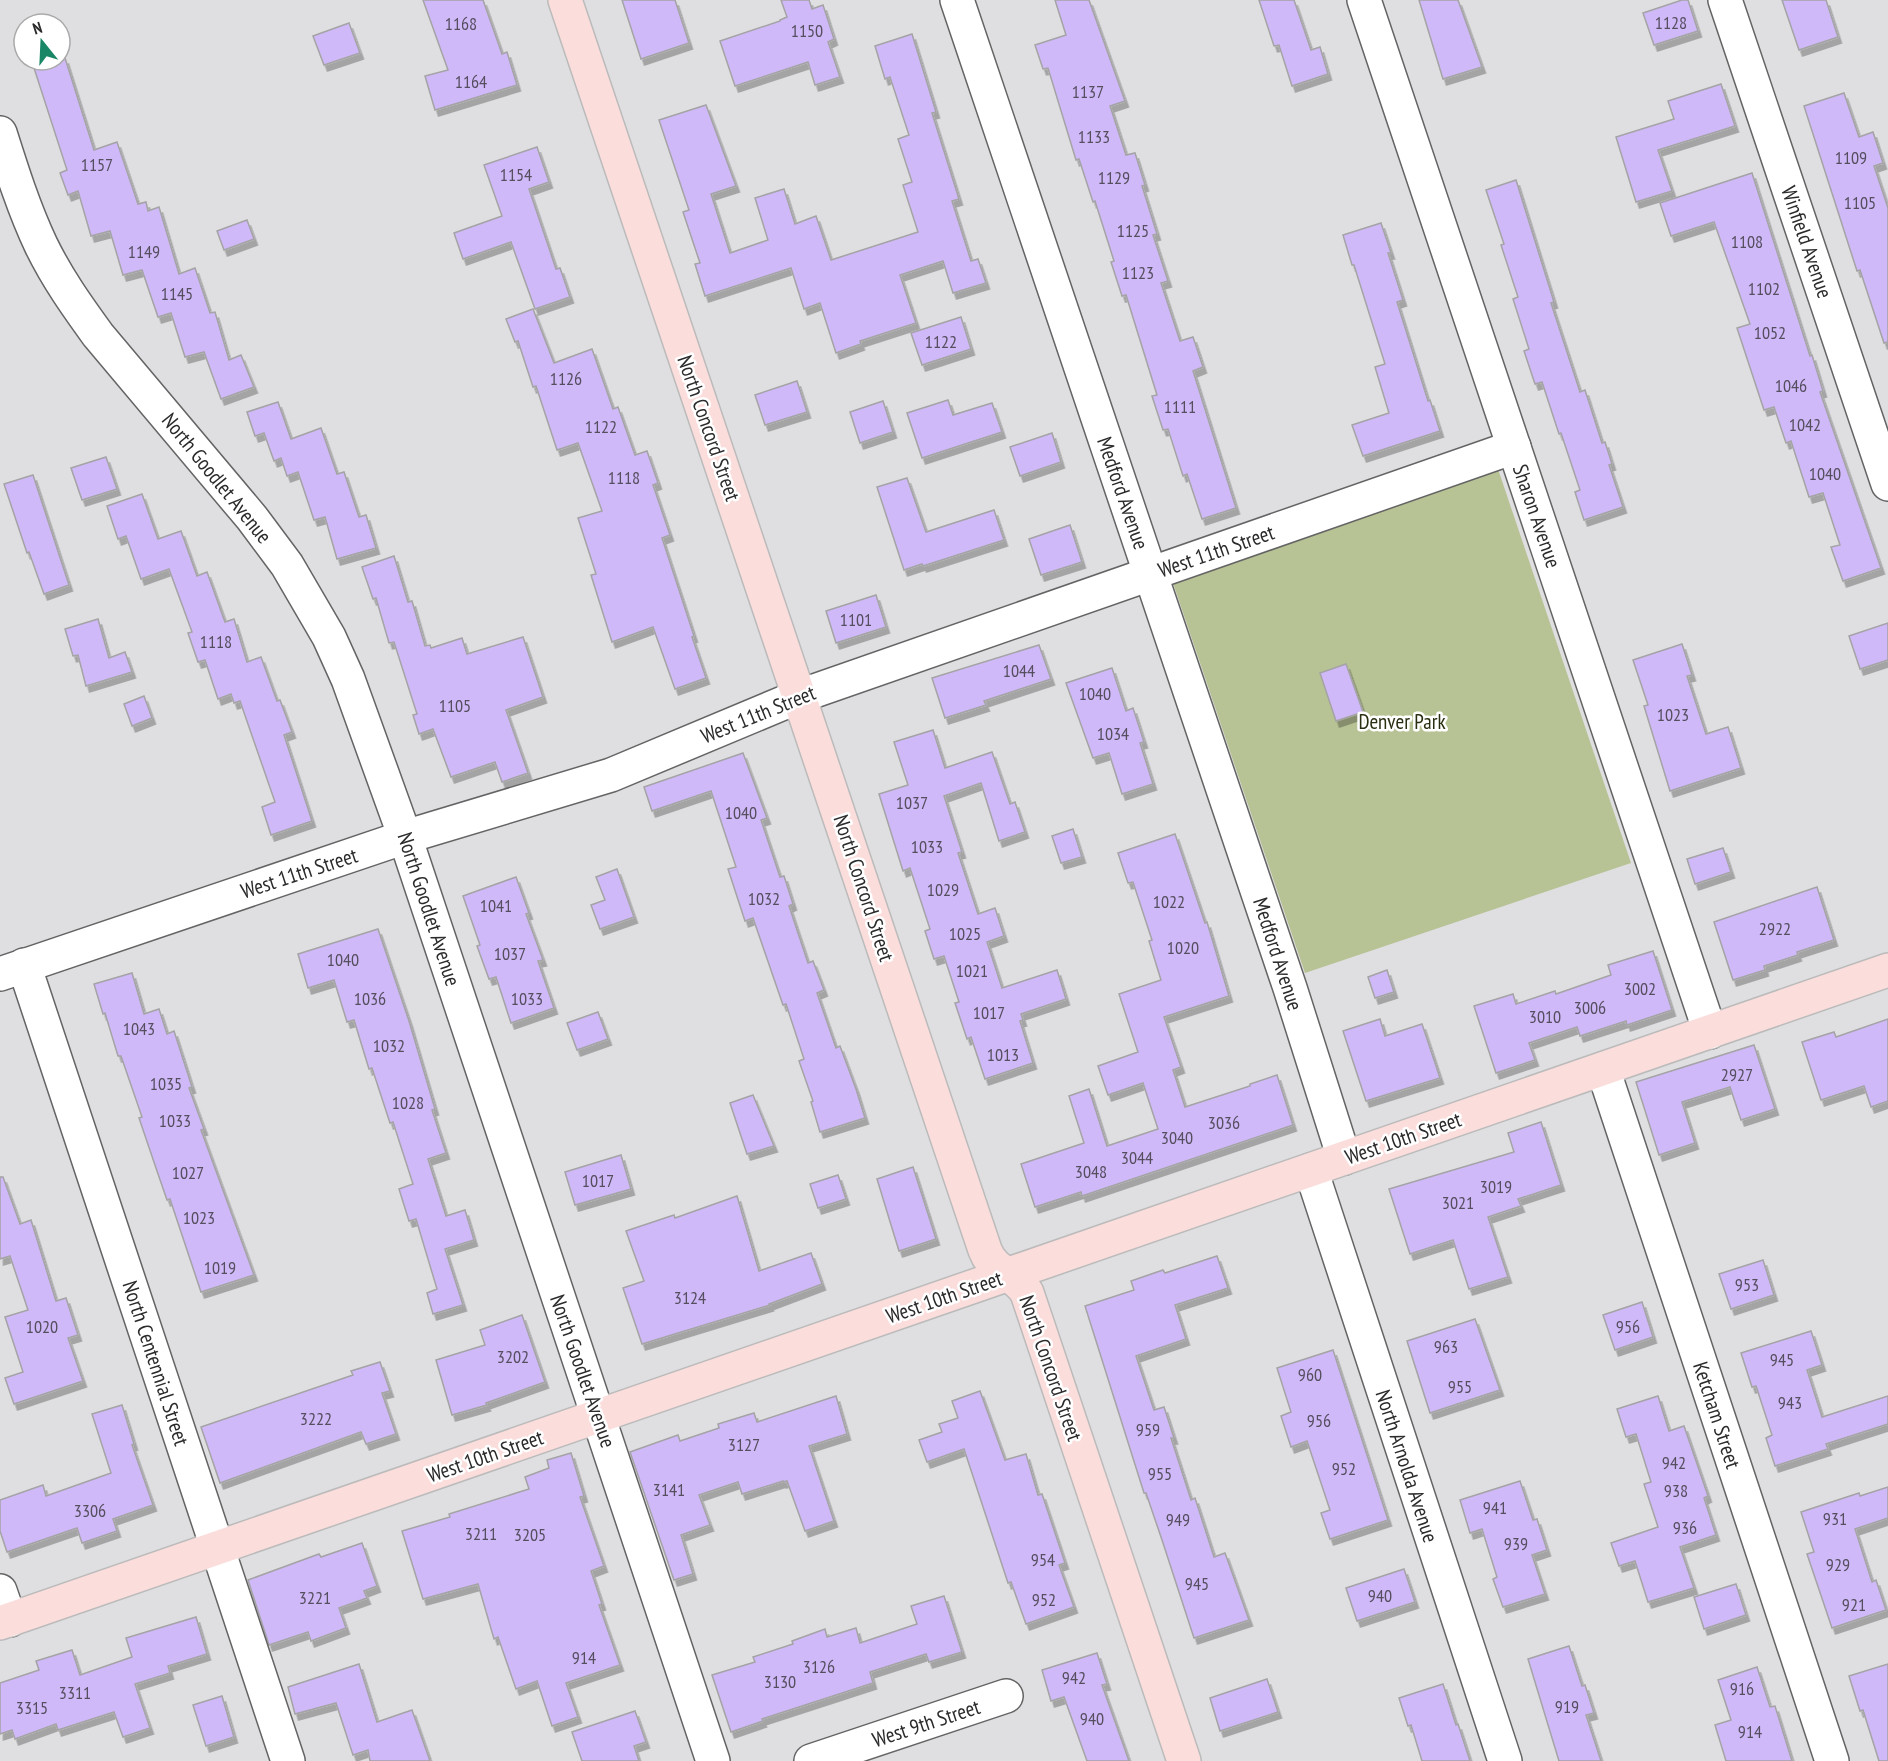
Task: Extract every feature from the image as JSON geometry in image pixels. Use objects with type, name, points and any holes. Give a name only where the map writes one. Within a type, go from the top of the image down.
[{"type":"main road","name":"North Concord Street","points":[[565,0],[985,1250],[995,1267],[1019,1282],[1027,1293],[1184,1761]]},
{"type":"main road","name":"West 10th Street","points":[[3,1611],[218,1548],[1888,970]]},
{"type":"street","name":"Medford Avenue","points":[[957,0],[1286,977],[1344,1158]]},
{"type":"street","name":"Sharon Avenue","points":[[1364,0],[1710,1032]]},
{"type":"street","name":"Winfield Avenue","points":[[1725,0],[1888,484]]},
{"type":"street","name":"North Goodlet Avenue","points":[[0,133],[19,190],[42,246],[77,307],[260,528],[312,606],[348,679],[405,837],[713,1761]]},
{"type":"street","name":"West 11th Street","points":[[12,969],[405,837],[611,775],[800,696],[1514,447]]},
{"type":"street","name":"North Centennial Street","points":[[12,969],[218,1548],[288,1761]]},
{"type":"street","name":"Ketcham Street","points":[[1603,1069],[1832,1761]]},
{"type":"street","name":"North Arnolda Avenue","points":[[1311,1170],[1505,1761]]},
{"type":"street","name":"West 9th Street","points":[[812,1761],[1006,1696]]},
{"type":"green space","name":"Denver Park","points":[[1498,469],[1631,863],[1305,973],[1172,580]]},
{"type":"building","points":[[423,0],[483,0],[502,54],[507,52],[517,85],[435,110],[425,76],[448,70]]},
{"type":"building","points":[[622,0],[675,0],[689,43],[641,59]]},
{"type":"building","points":[[781,0],[809,0],[812,9],[823,5],[834,39],[828,42],[840,77],[815,85],[808,62],[735,86],[720,41],[787,17]]},
{"type":"building","points":[[1055,0],[1089,0],[1125,101],[1110,106],[1126,155],[1135,153],[1145,185],[1142,186],[1157,234],[1153,235],[1168,281],[1161,283],[1180,341],[1193,337],[1203,367],[1193,371],[1236,508],[1202,519],[1187,474],[1183,476],[1168,429],[1163,430],[1152,396],[1157,395],[1126,295],[1122,296],[1111,262],[1114,261],[1095,201],[1093,202],[1079,159],[1076,160],[1048,68],[1043,69],[1035,45],[1066,35]]},
{"type":"building","points":[[1259,0],[1294,0],[1311,50],[1320,47],[1328,74],[1292,86],[1279,45],[1274,46]]},
{"type":"building","points":[[1419,0],[1458,0],[1482,67],[1443,79]]},
{"type":"building","points":[[1688,0],[1698,31],[1654,45],[1643,13]]},
{"type":"building","points":[[1782,0],[1826,0],[1838,37],[1799,50]]},
{"type":"building","points":[[349,23],[360,53],[324,65],[313,36]]},
{"type":"building","points":[[912,34],[936,112],[932,113],[959,199],[952,201],[971,261],[978,259],[986,283],[953,293],[943,261],[900,275],[916,323],[860,341],[861,344],[836,353],[820,303],[804,309],[791,268],[705,296],[695,264],[700,263],[683,212],[689,210],[659,120],[706,105],[736,186],[711,194],[730,253],[768,240],[755,198],[784,189],[795,224],[816,216],[831,260],[918,232],[903,185],[912,182],[898,139],[909,135],[890,77],[885,79],[875,46]]},
{"type":"building","points":[[35,72],[69,72],[94,150],[117,142],[138,204],[146,202],[148,211],[159,207],[179,274],[195,268],[210,313],[215,312],[229,360],[241,355],[254,387],[221,399],[204,352],[185,357],[171,313],[158,317],[142,270],[123,275],[110,231],[91,236],[78,191],[68,195],[60,173],[67,170]]},
{"type":"building","points":[[1721,84],[1735,126],[1658,150],[1672,191],[1636,202],[1616,137],[1674,119],[1668,101]]},
{"type":"building","points":[[1844,93],[1859,137],[1873,132],[1883,163],[1874,166],[1888,208],[1888,342],[1884,343],[1860,270],[1857,271],[1804,106]]},
{"type":"building","points":[[537,147],[549,182],[529,189],[556,269],[560,268],[570,297],[535,309],[511,242],[463,259],[454,233],[502,216],[484,165]]},
{"type":"building","points":[[1752,173],[1810,356],[1812,355],[1823,391],[1820,392],[1881,568],[1843,581],[1831,547],[1840,545],[1823,493],[1809,497],[1791,441],[1786,443],[1774,407],[1764,410],[1737,328],[1750,324],[1714,222],[1671,236],[1660,203]]},
{"type":"building","points":[[1516,180],[1554,302],[1551,303],[1580,392],[1585,390],[1602,443],[1605,442],[1612,464],[1609,465],[1623,507],[1584,520],[1575,492],[1580,490],[1561,433],[1559,434],[1542,382],[1535,384],[1524,351],[1529,349],[1513,299],[1518,297],[1486,190]]},
{"type":"building","points":[[247,220],[254,239],[224,250],[217,231]]},
{"type":"building","points":[[1381,223],[1403,300],[1397,302],[1428,401],[1430,400],[1440,431],[1363,456],[1352,425],[1389,413],[1375,367],[1385,364],[1343,235]]},
{"type":"building","points":[[533,309],[554,363],[592,349],[613,409],[618,407],[635,455],[647,451],[658,483],[653,485],[670,535],[662,538],[706,678],[675,689],[653,627],[612,642],[591,575],[596,574],[578,518],[602,511],[578,443],[557,450],[536,386],[533,387],[518,341],[515,342],[506,319]]},
{"type":"building","points":[[961,317],[971,349],[922,365],[911,333]]},
{"type":"building","points":[[797,381],[807,412],[765,425],[755,395]]},
{"type":"building","points":[[948,400],[953,415],[992,403],[1002,432],[922,458],[907,413]]},
{"type":"building","points":[[883,401],[893,432],[860,443],[850,412]]},
{"type":"building","points":[[278,402],[291,439],[321,428],[337,474],[344,472],[359,517],[366,515],[376,548],[337,559],[325,517],[314,520],[298,472],[287,476],[281,458],[274,461],[264,433],[255,436],[247,412]]},
{"type":"building","points":[[1052,433],[1061,462],[1020,476],[1010,447]]},
{"type":"building","points":[[106,457],[117,489],[82,500],[71,468]]},
{"type":"building","points":[[33,475],[69,585],[44,594],[29,552],[27,553],[4,484]]},
{"type":"building","points":[[907,478],[926,532],[994,510],[1004,540],[904,570],[877,487]]},
{"type":"building","points":[[142,494],[158,539],[181,531],[197,576],[207,572],[225,622],[234,619],[247,662],[261,657],[277,701],[280,700],[292,732],[284,735],[312,821],[271,835],[262,807],[275,802],[240,701],[234,703],[231,694],[218,699],[205,660],[198,662],[188,633],[192,632],[169,569],[141,579],[126,536],[118,539],[107,506]]},
{"type":"building","points":[[1070,525],[1082,562],[1041,575],[1029,539]]},
{"type":"building","points":[[394,556],[408,602],[412,601],[425,646],[430,645],[431,648],[462,638],[467,654],[523,637],[543,697],[506,710],[528,773],[502,782],[495,762],[451,777],[433,729],[419,734],[413,715],[417,714],[394,642],[389,643],[376,598],[373,599],[362,567]]},
{"type":"building","points":[[876,595],[886,627],[836,643],[826,611]]},
{"type":"building","points":[[98,619],[109,658],[125,652],[132,672],[86,686],[78,655],[73,656],[65,629]]},
{"type":"building","points":[[1888,623],[1888,660],[1860,669],[1849,636]]},
{"type":"building","points":[[1682,644],[1692,675],[1687,676],[1706,734],[1728,727],[1741,768],[1670,791],[1644,706],[1648,705],[1633,660]]},
{"type":"building","points":[[1039,645],[1051,679],[984,701],[986,705],[945,718],[932,678]]},
{"type":"building","points":[[1346,664],[1363,712],[1336,721],[1320,673]]},
{"type":"building","points":[[1112,668],[1126,711],[1133,708],[1144,742],[1140,743],[1153,784],[1122,794],[1109,753],[1093,758],[1066,683]]},
{"type":"building","points":[[144,696],[152,718],[132,726],[124,704]]},
{"type":"building","points":[[933,730],[945,768],[992,752],[1010,804],[1015,802],[1025,832],[999,841],[981,783],[944,796],[962,852],[958,853],[978,914],[995,908],[1004,936],[987,942],[1002,988],[1057,970],[1066,999],[1021,1014],[1023,1020],[1020,1021],[1033,1063],[985,1079],[971,1037],[967,1039],[955,1003],[959,1002],[944,956],[934,959],[925,931],[930,929],[910,868],[903,871],[879,794],[908,785],[894,742]]},
{"type":"building","points":[[743,753],[767,818],[761,820],[780,877],[784,876],[793,904],[789,906],[808,963],[813,961],[824,990],[817,993],[836,1048],[840,1046],[865,1118],[820,1132],[811,1102],[813,1101],[799,1061],[804,1059],[786,1004],[783,1005],[753,918],[745,921],[728,869],[736,867],[711,791],[652,811],[644,787]]},
{"type":"building","points":[[1073,829],[1082,857],[1061,863],[1052,836]]},
{"type":"building","points":[[1175,834],[1205,923],[1207,922],[1229,996],[1164,1017],[1181,1067],[1173,1070],[1185,1107],[1277,1075],[1293,1125],[1082,1196],[1081,1192],[1035,1207],[1021,1164],[1084,1143],[1069,1096],[1089,1089],[1107,1146],[1158,1129],[1143,1083],[1108,1095],[1098,1066],[1138,1052],[1119,994],[1161,980],[1149,941],[1152,940],[1133,882],[1128,883],[1118,853]]},
{"type":"building","points":[[1723,848],[1731,872],[1695,884],[1687,859]]},
{"type":"building","points":[[617,869],[634,917],[600,929],[591,905],[605,900],[596,877]]},
{"type":"building","points":[[516,877],[529,913],[526,914],[543,960],[538,961],[554,1008],[511,1023],[496,977],[489,979],[463,896]]},
{"type":"building","points":[[1817,887],[1834,940],[1764,966],[1765,970],[1733,980],[1714,922]]},
{"type":"building","points":[[378,929],[409,1021],[435,1109],[432,1110],[446,1153],[428,1159],[446,1216],[465,1210],[474,1240],[445,1249],[463,1305],[433,1314],[427,1293],[437,1289],[416,1219],[409,1221],[399,1189],[413,1184],[393,1122],[390,1123],[372,1068],[369,1069],[354,1020],[347,1022],[334,980],[308,988],[298,954]]},
{"type":"building","points":[[1653,951],[1672,1010],[1627,1025],[1626,1021],[1580,1036],[1577,1027],[1529,1043],[1535,1060],[1496,1073],[1474,1006],[1513,994],[1516,1004],[1555,991],[1556,994],[1611,975],[1608,965]]},
{"type":"building","points":[[1387,970],[1394,992],[1375,998],[1368,977]]},
{"type":"building","points":[[132,973],[144,1014],[159,1009],[167,1034],[174,1031],[192,1087],[189,1088],[204,1129],[201,1130],[254,1275],[201,1292],[170,1199],[167,1200],[139,1118],[142,1117],[121,1056],[118,1056],[94,984]]},
{"type":"building","points":[[598,1012],[608,1039],[577,1050],[567,1023]]},
{"type":"building","points":[[1380,1019],[1385,1036],[1422,1024],[1440,1078],[1366,1101],[1343,1031]]},
{"type":"building","points":[[1888,1019],[1888,1101],[1871,1107],[1864,1086],[1821,1100],[1802,1042],[1834,1032],[1836,1037]]},
{"type":"building","points":[[1754,1045],[1775,1109],[1741,1120],[1730,1087],[1682,1102],[1695,1143],[1659,1155],[1636,1082]]},
{"type":"building","points":[[753,1095],[774,1146],[747,1154],[730,1103]]},
{"type":"building","points":[[1541,1122],[1561,1185],[1518,1199],[1521,1206],[1488,1217],[1508,1277],[1469,1289],[1453,1240],[1410,1254],[1389,1189],[1514,1152],[1508,1133]]},
{"type":"building","points":[[621,1155],[631,1189],[575,1205],[565,1172]]},
{"type":"building","points":[[913,1167],[936,1239],[899,1251],[877,1179]]},
{"type":"building","points":[[838,1175],[846,1199],[818,1208],[810,1184]]},
{"type":"building","points":[[0,1177],[3,1177],[20,1224],[31,1220],[56,1301],[66,1298],[78,1335],[68,1338],[83,1381],[14,1404],[5,1378],[23,1372],[5,1317],[28,1310],[10,1256],[0,1259]]},
{"type":"building","points":[[737,1196],[759,1271],[811,1253],[822,1284],[770,1305],[642,1344],[623,1288],[644,1281],[626,1231],[674,1215],[675,1218]]},
{"type":"building","points":[[1217,1256],[1228,1288],[1175,1305],[1186,1339],[1136,1356],[1154,1410],[1164,1407],[1174,1438],[1171,1438],[1191,1500],[1195,1498],[1214,1557],[1225,1553],[1249,1620],[1194,1638],[1146,1493],[1144,1493],[1085,1306],[1134,1290],[1131,1281],[1163,1270],[1165,1273]]},
{"type":"building","points":[[1763,1260],[1774,1295],[1731,1309],[1719,1274]]},
{"type":"building","points":[[1642,1302],[1653,1337],[1615,1350],[1603,1315]]},
{"type":"building","points":[[522,1315],[545,1382],[486,1403],[487,1405],[452,1415],[436,1360],[485,1345],[480,1330]]},
{"type":"building","points":[[1475,1319],[1500,1390],[1430,1413],[1407,1341]]},
{"type":"building","points":[[1811,1331],[1822,1365],[1807,1370],[1822,1417],[1888,1396],[1888,1424],[1826,1444],[1828,1449],[1775,1466],[1766,1438],[1772,1435],[1756,1386],[1752,1387],[1741,1353]]},
{"type":"building","points":[[1333,1350],[1388,1520],[1330,1539],[1321,1513],[1330,1510],[1307,1441],[1291,1447],[1281,1416],[1291,1412],[1277,1368]]},
{"type":"building","points":[[380,1362],[390,1391],[382,1393],[396,1434],[366,1444],[361,1432],[220,1483],[201,1427],[353,1375],[351,1371]]},
{"type":"building","points":[[980,1391],[1005,1460],[1026,1454],[1038,1495],[1042,1494],[1065,1563],[1059,1565],[1074,1607],[1026,1624],[1011,1582],[1008,1583],[964,1449],[927,1462],[919,1440],[942,1432],[939,1424],[958,1418],[952,1401]]},
{"type":"building","points":[[836,1396],[847,1434],[809,1446],[834,1521],[805,1531],[787,1481],[742,1494],[738,1482],[699,1495],[710,1525],[681,1535],[693,1574],[674,1580],[630,1452],[678,1435],[680,1441],[719,1428],[718,1424],[754,1413],[757,1422]]},
{"type":"building","points":[[1658,1396],[1669,1431],[1684,1426],[1708,1496],[1704,1498],[1716,1535],[1680,1547],[1694,1588],[1648,1602],[1635,1561],[1619,1566],[1611,1543],[1658,1527],[1644,1484],[1651,1482],[1636,1434],[1626,1437],[1617,1409]]},
{"type":"building","points":[[122,1405],[134,1444],[132,1445],[153,1505],[113,1519],[117,1531],[82,1543],[77,1528],[7,1552],[0,1531],[0,1500],[43,1485],[46,1496],[111,1473],[92,1414]]},
{"type":"building","points":[[571,1453],[584,1496],[580,1497],[604,1566],[591,1571],[602,1604],[599,1605],[620,1665],[566,1683],[578,1717],[552,1726],[537,1681],[516,1689],[498,1637],[494,1639],[478,1584],[423,1599],[402,1531],[529,1489],[525,1477],[549,1468],[547,1460]]},
{"type":"building","points":[[1520,1481],[1533,1520],[1537,1519],[1547,1550],[1532,1555],[1545,1594],[1503,1607],[1493,1579],[1497,1577],[1482,1529],[1470,1533],[1460,1500]]},
{"type":"building","points":[[1888,1487],[1888,1518],[1855,1529],[1872,1582],[1876,1580],[1886,1610],[1832,1628],[1807,1554],[1814,1552],[1801,1512],[1859,1493],[1860,1496]]},
{"type":"building","points":[[362,1543],[377,1586],[364,1591],[367,1598],[339,1608],[346,1628],[311,1641],[308,1632],[269,1645],[248,1580],[319,1554],[321,1557]]},
{"type":"building","points":[[1404,1569],[1415,1602],[1357,1621],[1346,1588]]},
{"type":"building","points":[[1736,1584],[1746,1615],[1704,1629],[1694,1597]]},
{"type":"building","points":[[944,1596],[962,1652],[929,1662],[926,1654],[870,1672],[873,1683],[762,1719],[763,1721],[731,1732],[712,1675],[755,1662],[753,1657],[793,1644],[792,1641],[825,1629],[827,1637],[856,1628],[860,1643],[917,1624],[911,1606]]},
{"type":"building","points":[[196,1617],[207,1654],[168,1666],[170,1673],[135,1684],[150,1728],[123,1737],[114,1712],[58,1730],[56,1724],[15,1739],[12,1730],[0,1734],[0,1683],[39,1670],[36,1661],[72,1650],[80,1675],[132,1657],[126,1638]]},
{"type":"building","points":[[1569,1646],[1582,1686],[1585,1685],[1594,1713],[1586,1715],[1601,1761],[1559,1761],[1528,1659]]},
{"type":"building","points":[[1097,1653],[1107,1684],[1102,1685],[1129,1761],[1087,1761],[1064,1697],[1051,1701],[1042,1670]]},
{"type":"building","points":[[359,1664],[377,1722],[412,1710],[430,1761],[370,1761],[368,1750],[353,1755],[336,1703],[295,1714],[288,1687]]},
{"type":"building","points":[[1888,1664],[1888,1761],[1879,1761],[1863,1710],[1860,1711],[1849,1676]]},
{"type":"building","points":[[1757,1667],[1770,1707],[1775,1706],[1792,1761],[1726,1761],[1715,1725],[1731,1720],[1718,1680]]},
{"type":"building","points":[[1267,1679],[1278,1712],[1220,1731],[1210,1698]]},
{"type":"building","points":[[1443,1684],[1470,1761],[1422,1761],[1411,1725],[1408,1726],[1399,1698]]},
{"type":"building","points":[[222,1696],[234,1737],[206,1746],[193,1705]]},
{"type":"building","points":[[635,1711],[646,1742],[634,1746],[639,1761],[582,1761],[572,1732]]}]
